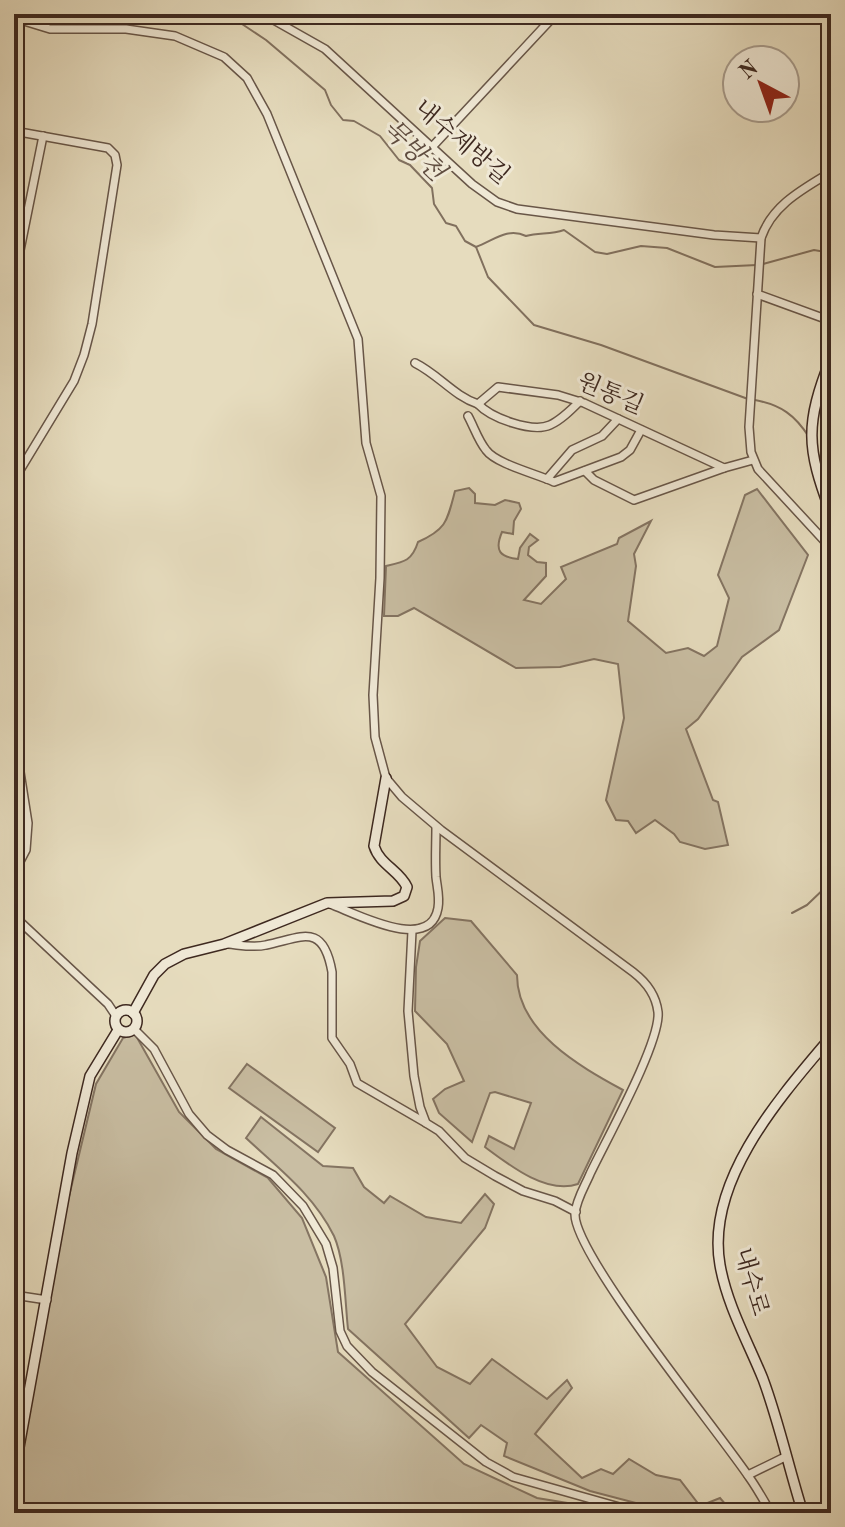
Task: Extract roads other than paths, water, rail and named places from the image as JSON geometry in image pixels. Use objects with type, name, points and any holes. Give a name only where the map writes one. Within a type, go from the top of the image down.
[{"type":"street","name":"내수제방길","points":[[263,14],[325,49],[481,192],[497,202],[517,209],[760,242]]},
{"type":"street","points":[[432,147],[556,14]]},
{"type":"street","points":[[14,18],[50,29],[156,32],[195,43],[236,66],[247,78],[267,114],[358,339],[366,443],[381,496],[373,695],[375,737],[386,778],[374,846],[377,855],[404,880],[407,887],[404,896],[393,901],[327,903],[224,944],[184,954],[165,964],[144,990],[133,1013]]},
{"type":"street","points":[[14,131],[108,148],[115,155],[117,165],[92,324],[84,355],[67,393],[14,480]]},
{"type":"street","points":[[14,280],[43,136]]},
{"type":"street","points":[[830,548],[767,480],[753,460],[749,427],[760,242],[774,213],[801,190],[831,172]]},
{"type":"street","points":[[757,292],[831,321]]},
{"type":"street","points":[[415,363],[439,376],[457,394],[478,404],[496,418],[540,428],[556,421],[580,401]]},
{"type":"street","points":[[830,363],[817,396],[810,428],[815,468],[831,513]]},
{"type":"street","name":"원통길","points":[[478,404],[498,387],[558,395],[580,401],[724,468]]},
{"type":"street","points":[[468,416],[490,454],[511,466],[559,481],[627,453],[641,430]]},
{"type":"street","points":[[547,479],[572,450],[602,436],[618,419]]},
{"type":"street","points":[[585,471],[594,480],[634,500],[753,460]]},
{"type":"street","points":[[14,734],[27,815],[26,850],[14,873]]},
{"type":"street","points":[[386,778],[436,827],[642,979],[655,999],[658,1015],[653,1042],[589,1177],[576,1212],[579,1233],[603,1275],[748,1475],[771,1513]]},
{"type":"street","points":[[14,791],[27,815]]},
{"type":"street","points":[[327,903],[375,922],[412,931],[433,920],[438,912],[436,827]]},
{"type":"street","points":[[14,916],[108,1004],[116,1016],[118,1030]]},
{"type":"street","points":[[412,931],[408,1011],[414,1076],[426,1123]]},
{"type":"street","points":[[224,944],[262,946],[298,936],[315,938],[330,961],[332,972],[332,1038],[350,1064],[357,1083],[439,1131],[465,1158],[495,1176],[576,1212]]},
{"type":"street","points":[[116,1016],[126,1010],[133,1013],[137,1022],[134,1029],[128,1032],[118,1030]]},
{"type":"street","points":[[134,1029],[154,1049],[189,1114],[207,1135],[227,1150],[273,1175],[303,1206],[326,1244],[333,1268],[340,1331],[347,1346],[372,1372],[486,1462],[513,1477],[632,1512]]},
{"type":"street","points":[[14,1475],[72,1153],[90,1076],[118,1030]]},
{"type":"street","name":"내수로","points":[[803,1513],[770,1399],[723,1277],[718,1252],[719,1224],[731,1183],[755,1138],[782,1096],[831,1037]]},
{"type":"street","points":[[14,1295],[47,1300]]},
{"type":"street","points":[[748,1475],[785,1457]]},
{"type":"waterway","name":"묵방천","points":[[211,14],[236,20],[266,40],[325,90],[331,105],[343,120],[354,121],[380,136],[399,160],[410,165],[432,188],[434,204],[446,223],[456,226],[465,241],[476,247],[506,234],[526,236],[564,230],[595,252],[607,254],[641,246],[667,248],[715,267],[757,265]]},
{"type":"waterway","points":[[476,247],[488,277],[534,325],[601,345],[748,399]]},
{"type":"waterway","name":"묵방천","points":[[763,264],[814,250],[831,253]]},
{"type":"waterway","points":[[755,400],[786,412],[809,437]]},
{"type":"waterway","points":[[816,450],[831,481]]},
{"type":"waterway","points":[[792,913],[807,905],[831,882]]}]
